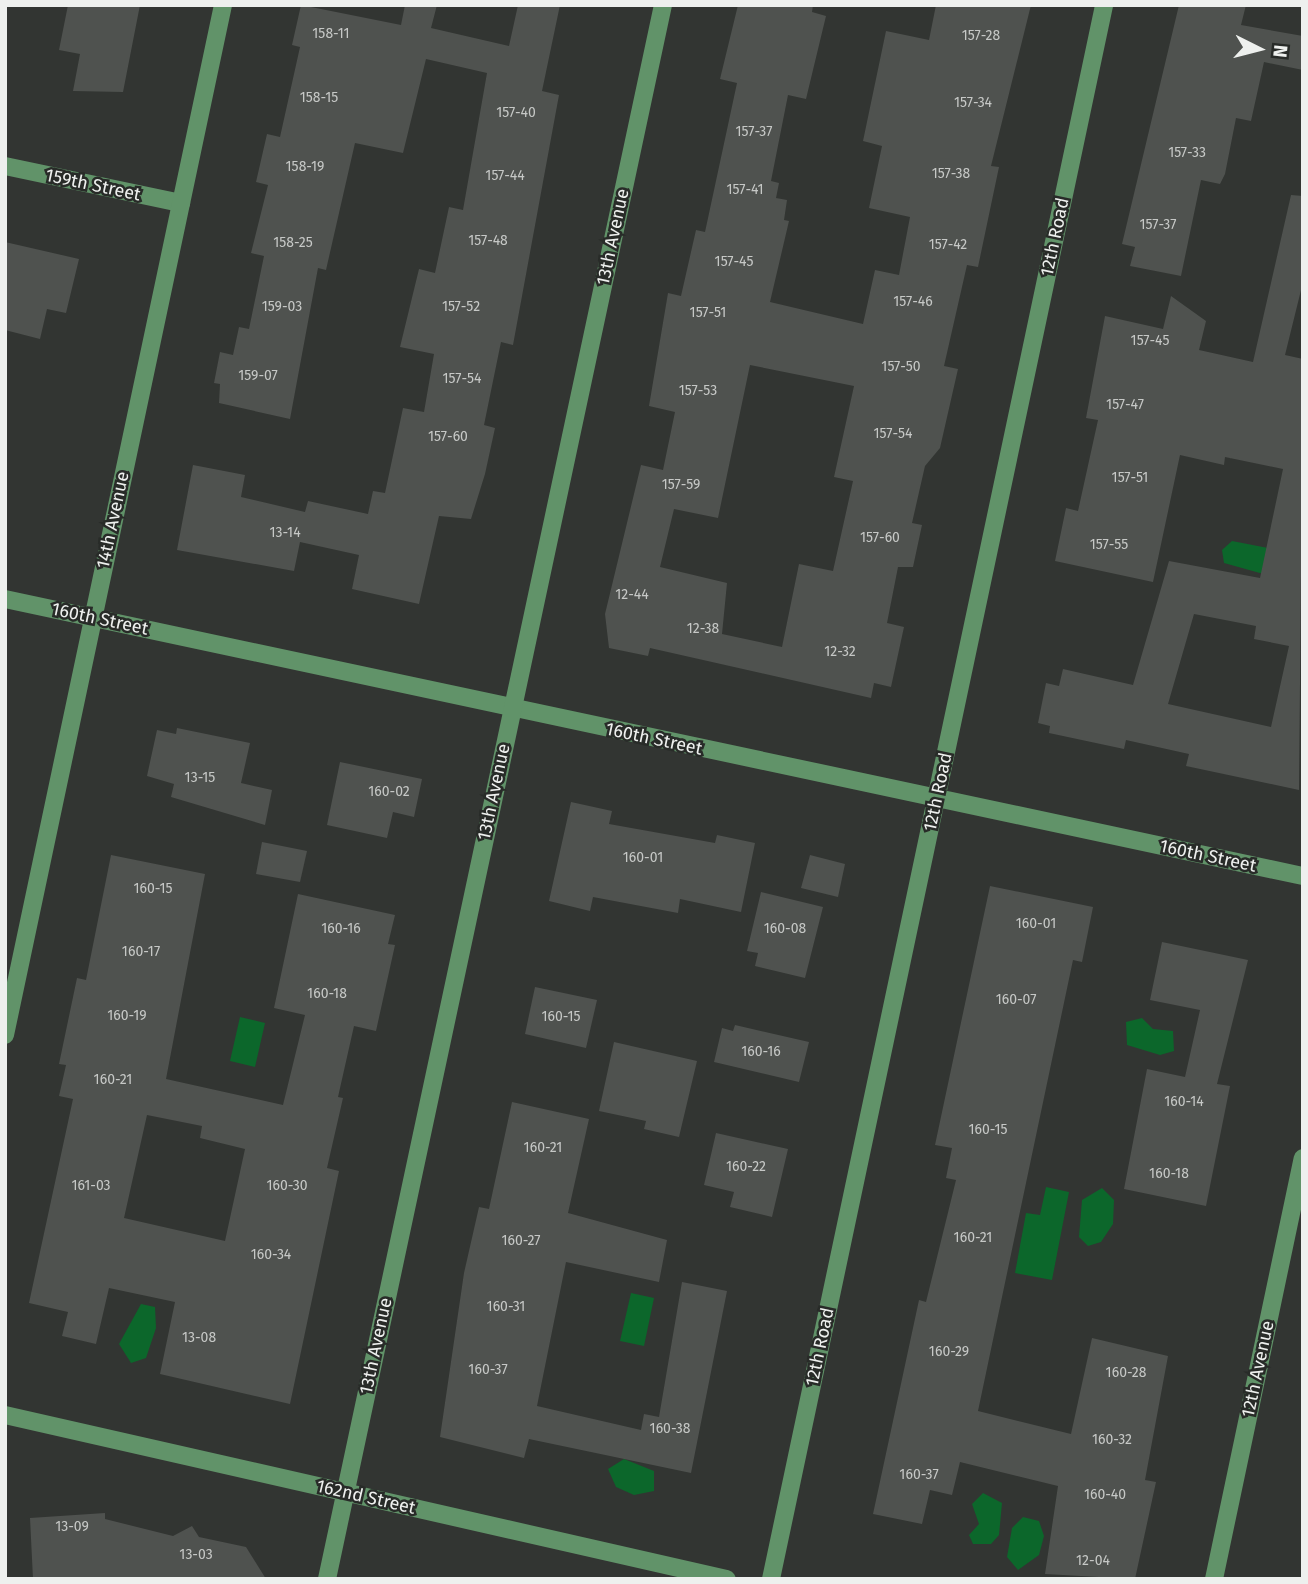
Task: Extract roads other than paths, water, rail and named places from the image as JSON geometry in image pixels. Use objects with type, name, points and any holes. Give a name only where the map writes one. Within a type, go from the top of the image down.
[{"type":"street","name":"14th Avenue","points":[[5,1035],[223,5]]},
{"type":"street","name":"13th Avenue","points":[[327,1579],[663,5]]},
{"type":"street","name":"12th Road","points":[[771,1579],[1104,5]]},
{"type":"street","name":"159th Street","points":[[5,166],[181,203]]},
{"type":"street","name":"160th Street","points":[[5,598],[512,709],[1303,876]]},
{"type":"street","name":"12th Avenue","points":[[1214,1579],[1303,1158]]},
{"type":"street","name":"162nd Street","points":[[5,1415],[727,1579]]}]
